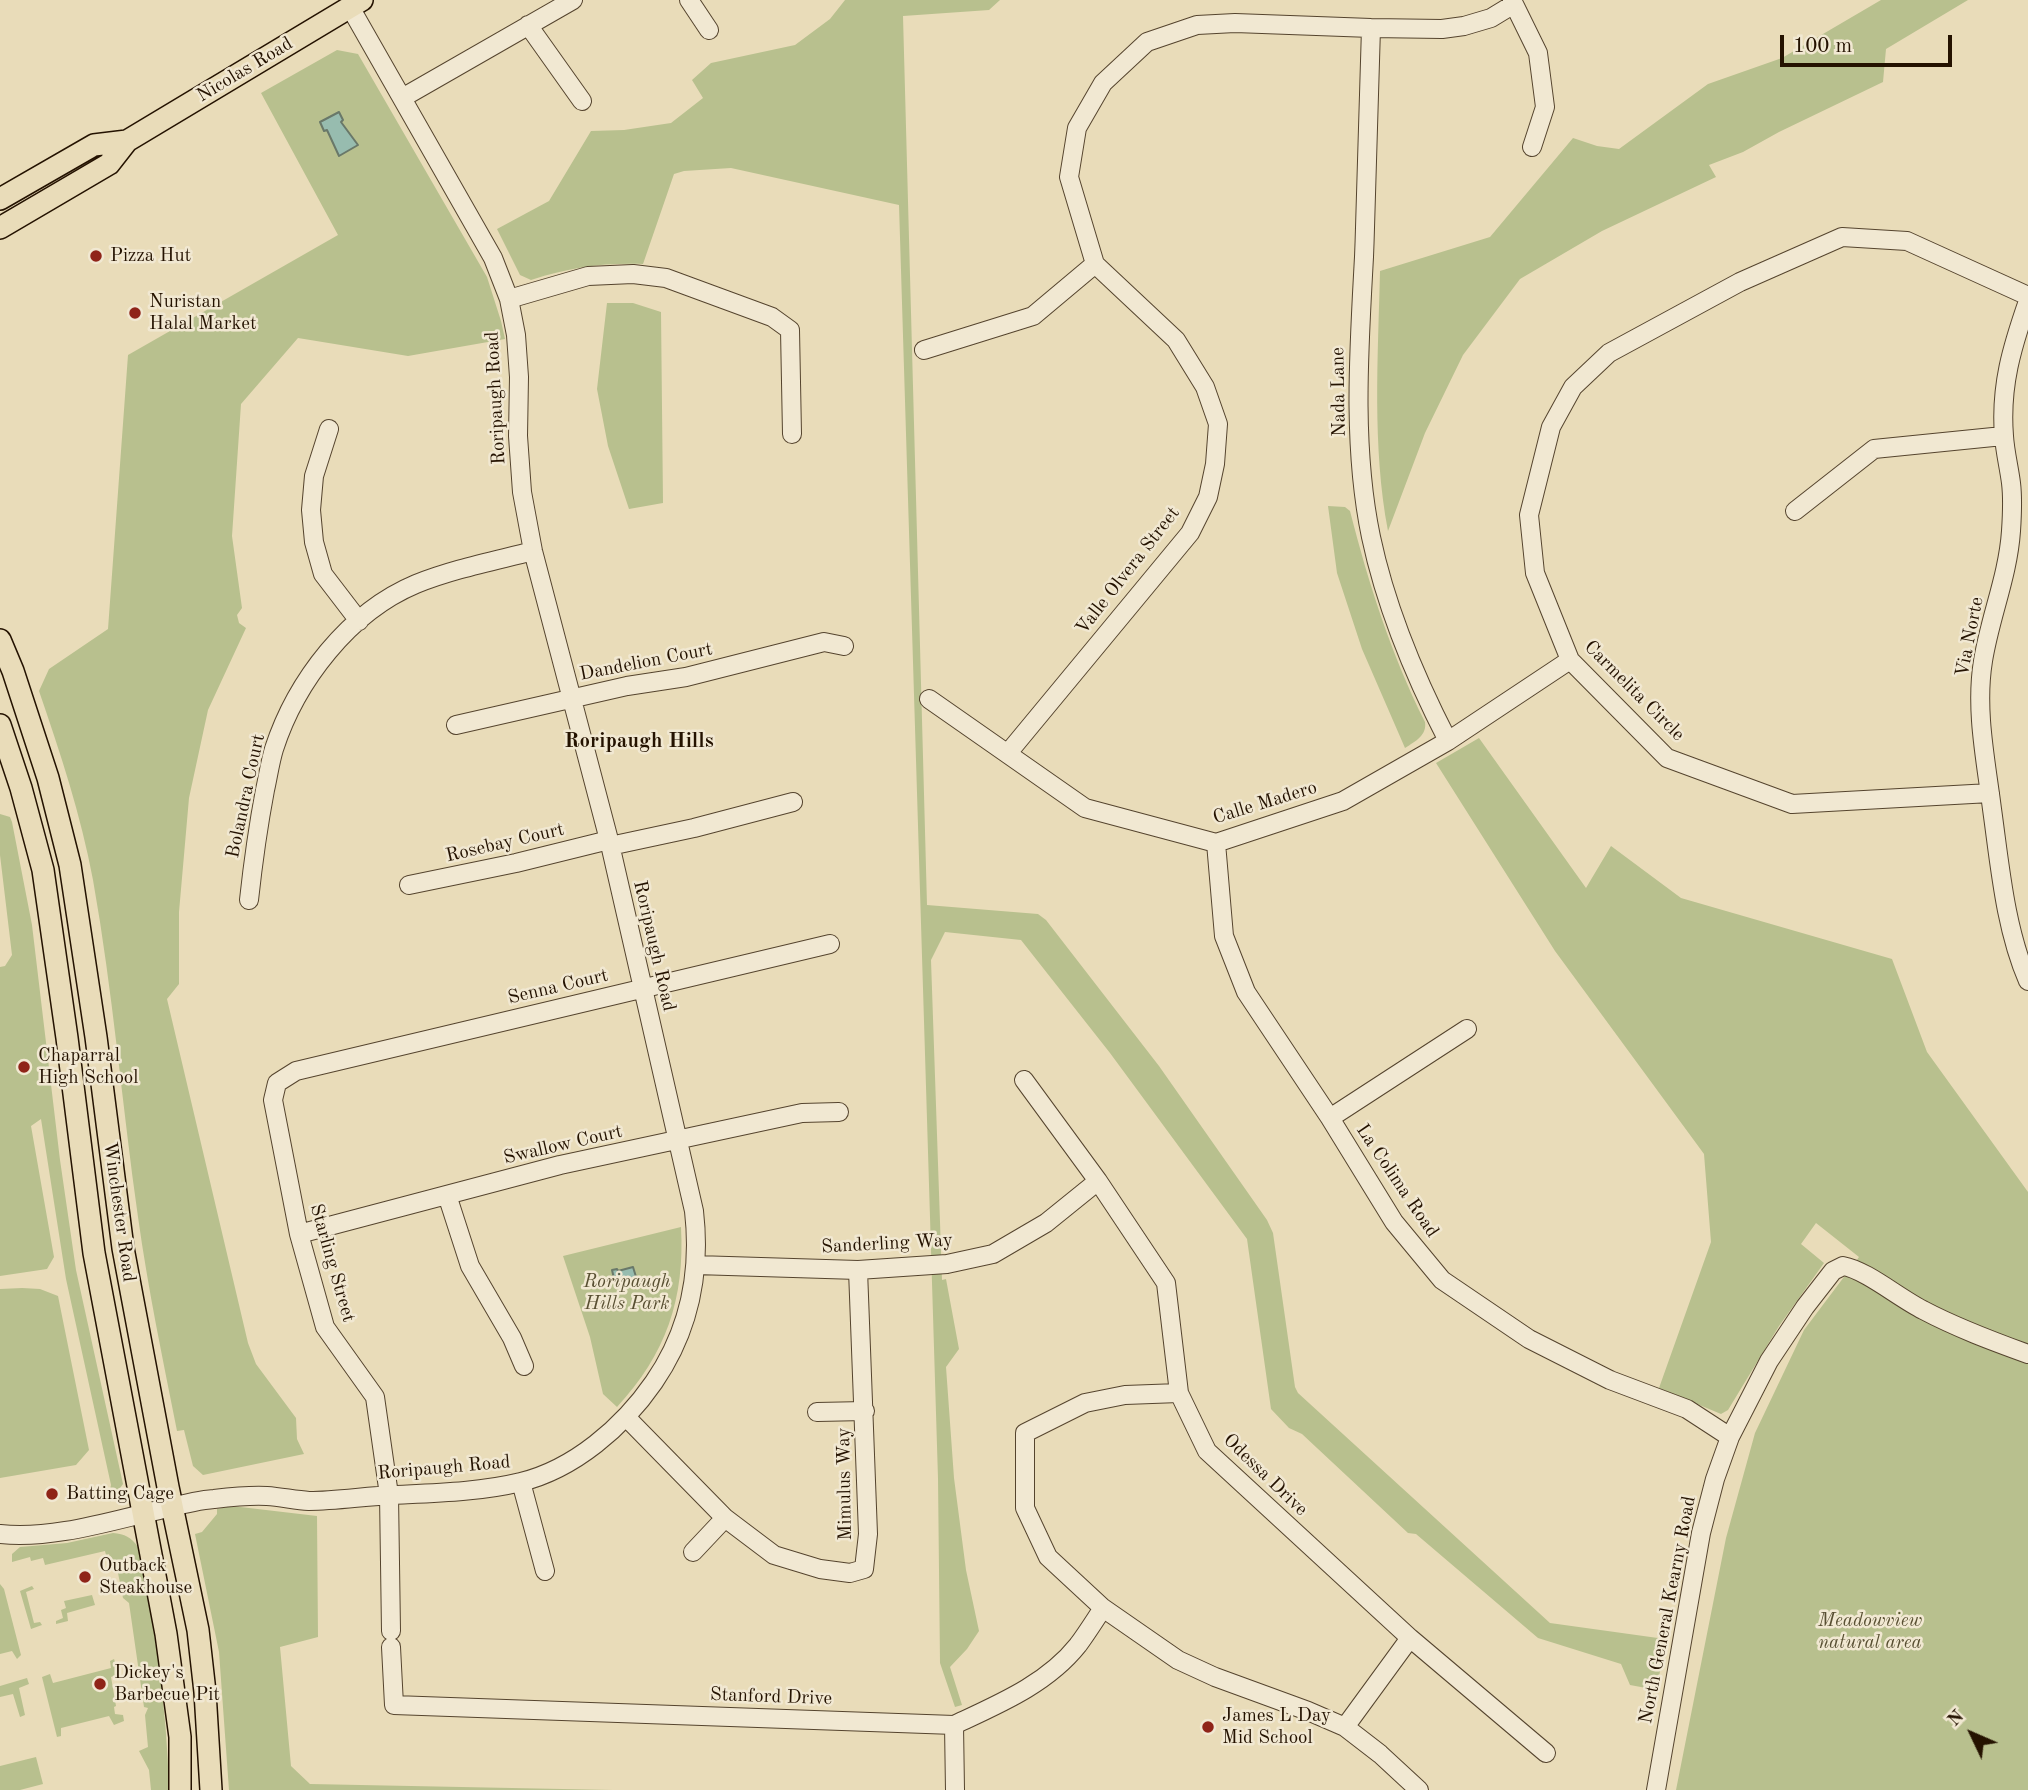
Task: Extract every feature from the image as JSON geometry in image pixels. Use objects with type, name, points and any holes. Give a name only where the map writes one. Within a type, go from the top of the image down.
[{"type":"main road","name":"Nicolas Road","points":[[0,228],[109,164],[127,141],[356,4]]},
{"type":"main road","name":"Nicolas Road","points":[[0,199],[94,145],[127,141]]},
{"type":"main road","name":"Winchester Road","points":[[0,640],[48,778],[70,865],[96,1037],[123,1248],[198,1630],[211,1790]]},
{"type":"main road","name":"Winchester Road","points":[[0,725],[21,788],[43,870],[93,1253],[166,1634],[180,1737],[180,1790]]},
{"type":"street","points":[[402,98],[573,0]]},
{"type":"street","points":[[689,0],[709,30]]},
{"type":"street","points":[[924,350],[1033,316],[1095,264],[1069,177],[1077,128],[1103,83],[1147,42],[1197,25],[1235,23],[1411,30],[1464,26],[1491,18],[1513,2],[1538,52],[1545,107],[1532,147]]},
{"type":"street","name":"Roripaugh Road","points":[[0,1534],[50,1532],[200,1500],[266,1496],[309,1501],[457,1492],[522,1482],[551,1471],[580,1455],[625,1417],[645,1395],[673,1351],[686,1317],[696,1265],[695,1211],[610,843],[533,551],[522,492],[518,436],[519,366],[509,299],[493,258],[402,98],[356,4]]},
{"type":"street","points":[[528,25],[582,101]]},
{"type":"street","name":"Nada Lane","points":[[1371,29],[1360,332],[1363,477],[1371,537],[1384,583],[1419,685],[1448,741]]},
{"type":"street","name":"Carmelita Circle","points":[[1990,793],[1792,804],[1667,758],[1570,660],[1535,573],[1529,515],[1551,427],[1573,387],[1609,353],[1740,282],[1842,237],[1907,241],[2028,299]]},
{"type":"street","name":"Valle Olvera Street","points":[[1008,753],[1190,533],[1208,497],[1215,464],[1218,424],[1205,387],[1176,340],[1095,264]]},
{"type":"street","points":[[509,299],[588,276],[634,274],[666,278],[772,317],[790,330],[792,434]]},
{"type":"street","name":"Via Norte","points":[[2028,299],[2010,354],[2004,394],[2003,436],[2011,484],[2011,533],[2003,583],[1983,661],[1980,706],[2010,922],[2028,981]]},
{"type":"street","points":[[329,429],[314,476],[311,510],[314,542],[323,574],[359,621]]},
{"type":"street","points":[[1795,511],[1874,449],[2003,436]]},
{"type":"street","name":"Bolandra Court","points":[[249,900],[256,836],[273,751],[287,714],[307,681],[335,645],[387,599],[416,584],[533,551]]},
{"type":"street","name":"Dandelion Court","points":[[456,725],[573,697],[686,677],[824,642],[844,646]]},
{"type":"street","name":"Calle Madero","points":[[929,699],[1085,807],[1216,843],[1343,801],[1448,741],[1570,660]]},
{"type":"street","name":"Rosebay Court","points":[[409,885],[694,828],[793,802]]},
{"type":"street","name":"La Colima Road","points":[[1216,843],[1224,936],[1246,992],[1395,1222],[1442,1280],[1529,1339],[1609,1380],[1687,1409],[1730,1437]]},
{"type":"street","name":"Senna Court","points":[[296,1071],[830,944]]},
{"type":"street","points":[[1330,1118],[1467,1029]]},
{"type":"street","name":"Starling Street","points":[[296,1071],[277,1083],[273,1100],[299,1234],[325,1327],[375,1397],[390,1495],[394,1705]]},
{"type":"street","name":"Odessa Drive","points":[[1024,1080],[1098,1181],[1166,1283],[1179,1393],[1207,1451],[1410,1637],[1546,1753]]},
{"type":"street","name":"Swallow Court","points":[[299,1234],[560,1165],[802,1113],[839,1112]]},
{"type":"street","name":"Sanderling Way","points":[[696,1265],[859,1270],[936,1265],[993,1254],[1046,1223],[1098,1181]]},
{"type":"street","points":[[447,1195],[470,1266],[512,1338],[524,1366]]},
{"type":"street","name":"North General Kearny Road","points":[[1656,1790],[1701,1533],[1715,1479],[1730,1437],[1776,1350],[1833,1271],[1843,1266],[1856,1268],[1883,1287],[1935,1316],[1983,1338],[2028,1354]]},
{"type":"street","name":"Mimulus Way","points":[[625,1417],[725,1518],[774,1555],[820,1569],[850,1573],[864,1569],[868,1534],[859,1270]]},
{"type":"street","points":[[1179,1393],[1125,1395],[1085,1403],[1025,1433],[1025,1508],[1048,1556],[1102,1608],[1178,1660],[1215,1678],[1308,1710],[1345,1727],[1380,1754],[1419,1790]]},
{"type":"street","points":[[817,1412],[865,1411]]},
{"type":"street","points":[[522,1482],[545,1571]]},
{"type":"street","points":[[693,1552],[725,1518]]},
{"type":"street","name":"Stanford Drive","points":[[394,1705],[954,1725],[1008,1700],[1042,1678],[1078,1645],[1102,1608]]},
{"type":"street","points":[[1345,1727],[1410,1637]]},
{"type":"street","points":[[954,1725],[956,1790]]},
{"type":"green space","points":[[845,0],[1000,0],[989,10],[903,16],[927,905],[1038,914],[1046,920],[1159,1066],[1267,1220],[1273,1233],[1298,1393],[1550,1623],[1665,1639],[1657,1690],[1630,1685],[1621,1664],[1538,1638],[1416,1534],[1408,1533],[1302,1434],[1289,1428],[1271,1409],[1247,1239],[1110,1053],[1021,940],[945,932],[931,960],[942,1280],[946,1279],[959,1349],[946,1367],[954,1478],[966,1570],[979,1631],[950,1667],[962,1705],[955,1707],[940,1663],[938,1478],[899,205],[731,168],[684,171],[674,174],[643,264],[587,267],[531,280],[520,275],[497,229],[549,201],[591,131],[624,130],[671,123],[703,98],[692,80],[711,63],[795,45],[830,19]]},
{"type":"green space","points":[[1881,0],[1968,0],[1886,49],[1883,82],[1743,152],[1709,165],[1716,177],[1602,231],[1520,279],[1463,355],[1425,433],[1388,531],[1378,434],[1380,271],[1490,237],[1573,138],[1597,146],[1619,149],[1708,84],[1782,58]]},
{"type":"green space","points":[[337,50],[358,54],[487,277],[505,339],[408,356],[298,338],[241,404],[232,536],[242,608],[237,615],[239,623],[246,628],[208,710],[189,798],[179,912],[179,984],[167,999],[248,1343],[256,1364],[296,1418],[297,1439],[304,1454],[203,1475],[193,1466],[184,1430],[177,1431],[142,1244],[93,880],[76,808],[39,691],[49,669],[108,629],[128,355],[338,235],[261,93]]},
{"type":"green space","points":[[607,303],[633,303],[661,312],[663,503],[629,509],[608,446],[597,389]]},
{"type":"green space","points":[[1328,506],[1345,507],[1350,511],[1382,619],[1425,722],[1422,734],[1405,748],[1362,649],[1337,573]]},
{"type":"green space","name":"Meadowview natural area","points":[[1479,738],[1586,888],[1611,846],[1681,898],[1892,959],[1927,1052],[2028,1192],[2028,1790],[1676,1790],[1726,1538],[1755,1433],[1804,1330],[1859,1257],[1816,1223],[1801,1244],[1824,1263],[1779,1326],[1728,1410],[1721,1414],[1659,1388],[1711,1242],[1704,1154],[1555,951],[1436,763]]},
{"type":"green space","points":[[0,814],[10,817],[12,822],[32,925],[76,1270],[123,1484],[110,1502],[111,1485],[66,1279],[41,1119],[31,1126],[54,1257],[47,1269],[0,1276],[0,967],[5,966],[12,955],[0,855]]},
{"type":"green space","name":"Roripaugh Hills Park","points":[[681,1227],[680,1278],[669,1324],[648,1367],[617,1407],[603,1394],[590,1337],[563,1256]]},
{"type":"green space","points":[[0,1289],[40,1289],[58,1296],[89,1450],[76,1465],[0,1478]]},
{"type":"green space","points":[[232,1506],[317,1516],[318,1637],[280,1647],[291,1766],[310,1784],[613,1790],[229,1790],[219,1652],[195,1534],[202,1532],[217,1514],[217,1509]]},
{"type":"green space","points":[[113,1533],[127,1537],[138,1547],[159,1668],[169,1790],[151,1790],[149,1770],[139,1751],[148,1747],[145,1715],[148,1708],[144,1707],[129,1603],[123,1598],[117,1568],[112,1568],[109,1554],[106,1555],[105,1551],[45,1565],[43,1558],[31,1561],[30,1557],[12,1562],[12,1554],[20,1547],[67,1543]]},
{"type":"green space","points":[[0,1584],[4,1589],[21,1655],[17,1659],[12,1651],[0,1654]]},
{"type":"green space","points":[[32,1586],[34,1589],[26,1592],[34,1623],[40,1622],[42,1625],[31,1629],[20,1591]]},
{"type":"green space","points":[[92,1595],[95,1605],[67,1613],[68,1621],[56,1624],[56,1621],[63,1618],[61,1610],[66,1608],[64,1601]]},
{"type":"green space","points":[[114,1659],[119,1674],[111,1677],[115,1714],[123,1715],[124,1721],[114,1725],[109,1716],[61,1728],[61,1736],[57,1737],[42,1677],[50,1674],[53,1683],[111,1668],[110,1661]]},
{"type":"green space","points":[[27,1678],[29,1684],[19,1688],[25,1715],[20,1717],[13,1694],[0,1697],[0,1686]]},
{"type":"green space","points":[[36,1757],[43,1784],[20,1790],[0,1790],[0,1766]]},
{"type":"water","points":[[339,112],[343,120],[341,122],[358,145],[339,156],[327,130],[324,131],[320,122]]},
{"type":"water","points":[[633,1267],[637,1280],[616,1287],[612,1270]]},
{"type":"place","name":"Pizza Hut","points":[[96,256]]},
{"type":"place","name":"Nuristan Halal Market","points":[[135,313]]},
{"type":"place","name":"Chaparral High School","points":[[24,1067]]},
{"type":"place","name":"Batting Cage","points":[[52,1494]]},
{"type":"place","name":"Outback Steakhouse","points":[[85,1577]]},
{"type":"place","name":"Dickey's Barbecue Pit","points":[[100,1684]]},
{"type":"place","name":"James L Day Mid School","points":[[1208,1727]]},
{"type":"district","name":"Roripaugh Hills","points":[[639,741]]}]
